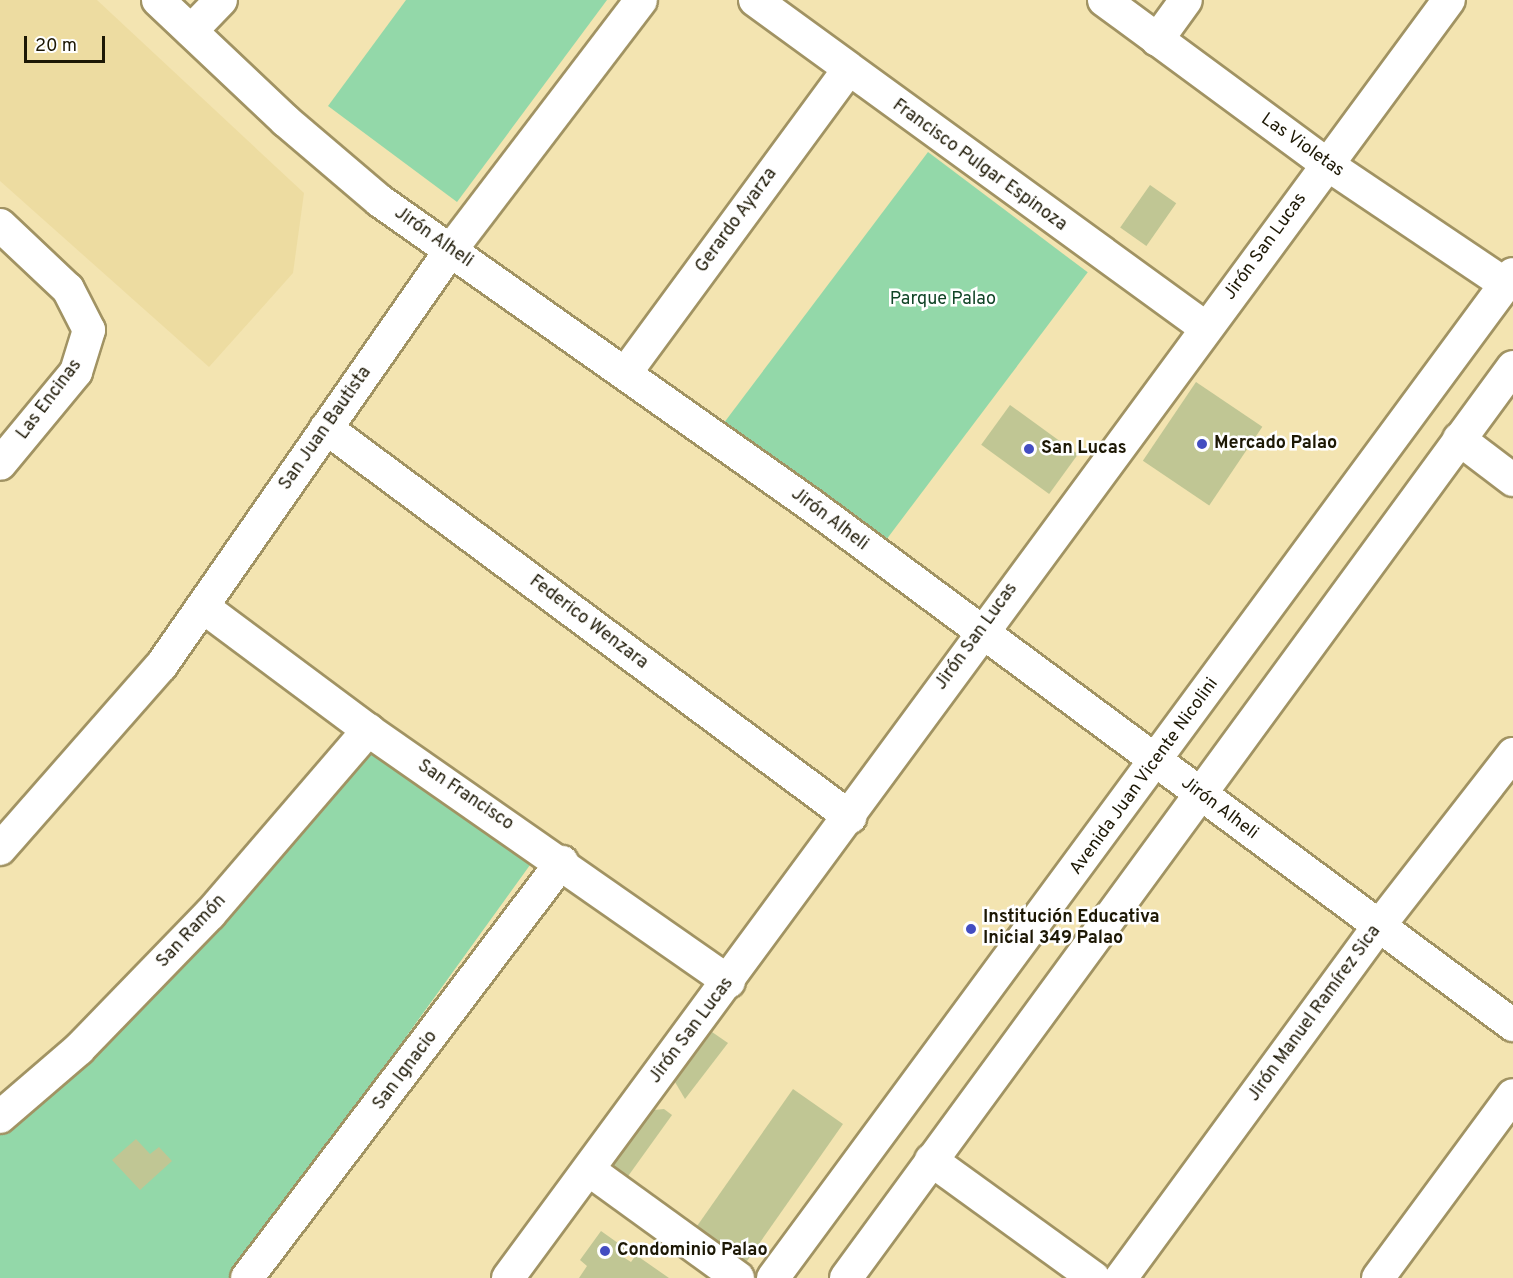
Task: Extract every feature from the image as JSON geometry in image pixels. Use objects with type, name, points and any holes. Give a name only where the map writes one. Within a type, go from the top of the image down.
[{"type":"street","name":"Jirón Alheli","points":[[158,0],[337,166],[450,251],[627,371],[982,630],[1198,795],[1513,1025]]},
{"type":"street","points":[[191,31],[221,0]]},
{"type":"street","name":"San Juan Bautista","points":[[0,849],[161,666],[450,251],[641,0]]},
{"type":"street","name":"Francisco Pulgar Espinoza","points":[[755,0],[847,71],[1206,328]]},
{"type":"street","name":"Las Violetas","points":[[1104,0],[1328,165],[1509,279]]},
{"type":"street","points":[[1157,40],[1186,0]]},
{"type":"street","name":"Jirón San Lucas","points":[[508,1278],[850,817],[982,630],[1449,0]]},
{"type":"street","name":"Gerardo Ayarza","points":[[627,371],[847,71]]},
{"type":"street","name":"Las Encinas","points":[[0,225],[68,289],[89,330],[76,372],[0,464]]},
{"type":"street","name":"Avenida Juan Vicente Nicolini","points":[[773,1278],[1157,762],[1509,279]]},
{"type":"street","points":[[846,1278],[1513,367]]},
{"type":"street","name":"Federico Wenzara","points":[[326,428],[850,817]]},
{"type":"street","points":[[1459,438],[1513,480]]},
{"type":"street","name":"San Francisco","points":[[203,607],[368,730],[561,862],[729,982]]},
{"type":"street","name":"San Ramón","points":[[0,1117],[79,1048],[210,914],[368,730]]},
{"type":"street","name":"Jirón Manuel Ramírez Sica","points":[[1121,1278],[1379,926],[1511,761]]},
{"type":"street","name":"San Ignacio","points":[[247,1278],[561,862]]},
{"type":"street","points":[[1378,1278],[1513,1095]]},
{"type":"street","points":[[931,1160],[1094,1278]]},
{"type":"street","points":[[589,1170],[738,1278]]},
{"type":"shaded area","points":[[0,0],[97,0],[304,193],[293,273],[209,367],[0,181]]},
{"type":"green space","points":[[406,0],[607,0],[457,202],[328,106]]},
{"type":"green space","name":"Parque Palao","points":[[928,152],[1088,272],[878,550],[719,430]]},
{"type":"green space","points":[[371,746],[528,857],[530,865],[232,1278],[0,1278],[0,1134],[85,1060]]},
{"type":"building","points":[[1150,185],[1176,203],[1146,246],[1120,228]]},
{"type":"building","name":"Mercado Palao","points":[[1196,382],[1262,427],[1209,505],[1143,461]]},
{"type":"building","name":"San Lucas","points":[[1010,405],[1078,454],[1049,494],[981,445]]},
{"type":"building","points":[[712,1032],[728,1043],[685,1099],[675,1082]]},
{"type":"building","points":[[793,1089],[843,1124],[746,1262],[696,1227]]},
{"type":"building","points":[[664,1109],[672,1115],[626,1179],[611,1168],[654,1110]]},
{"type":"building","points":[[136,1139],[150,1154],[159,1147],[172,1161],[140,1190],[112,1160]]},
{"type":"building","name":"Condominio Palao","points":[[601,1231],[625,1248],[620,1255],[631,1262],[636,1255],[669,1278],[579,1278],[587,1266],[580,1260]]},
{"type":"place","name":"Mercado Palao","points":[[1202,444]]},
{"type":"place","name":"San Lucas","points":[[1029,449]]},
{"type":"place","name":"Institución Educativa Inicial 349 Palao","points":[[971,929]]},
{"type":"place","name":"Condominio Palao","points":[[605,1251]]}]
